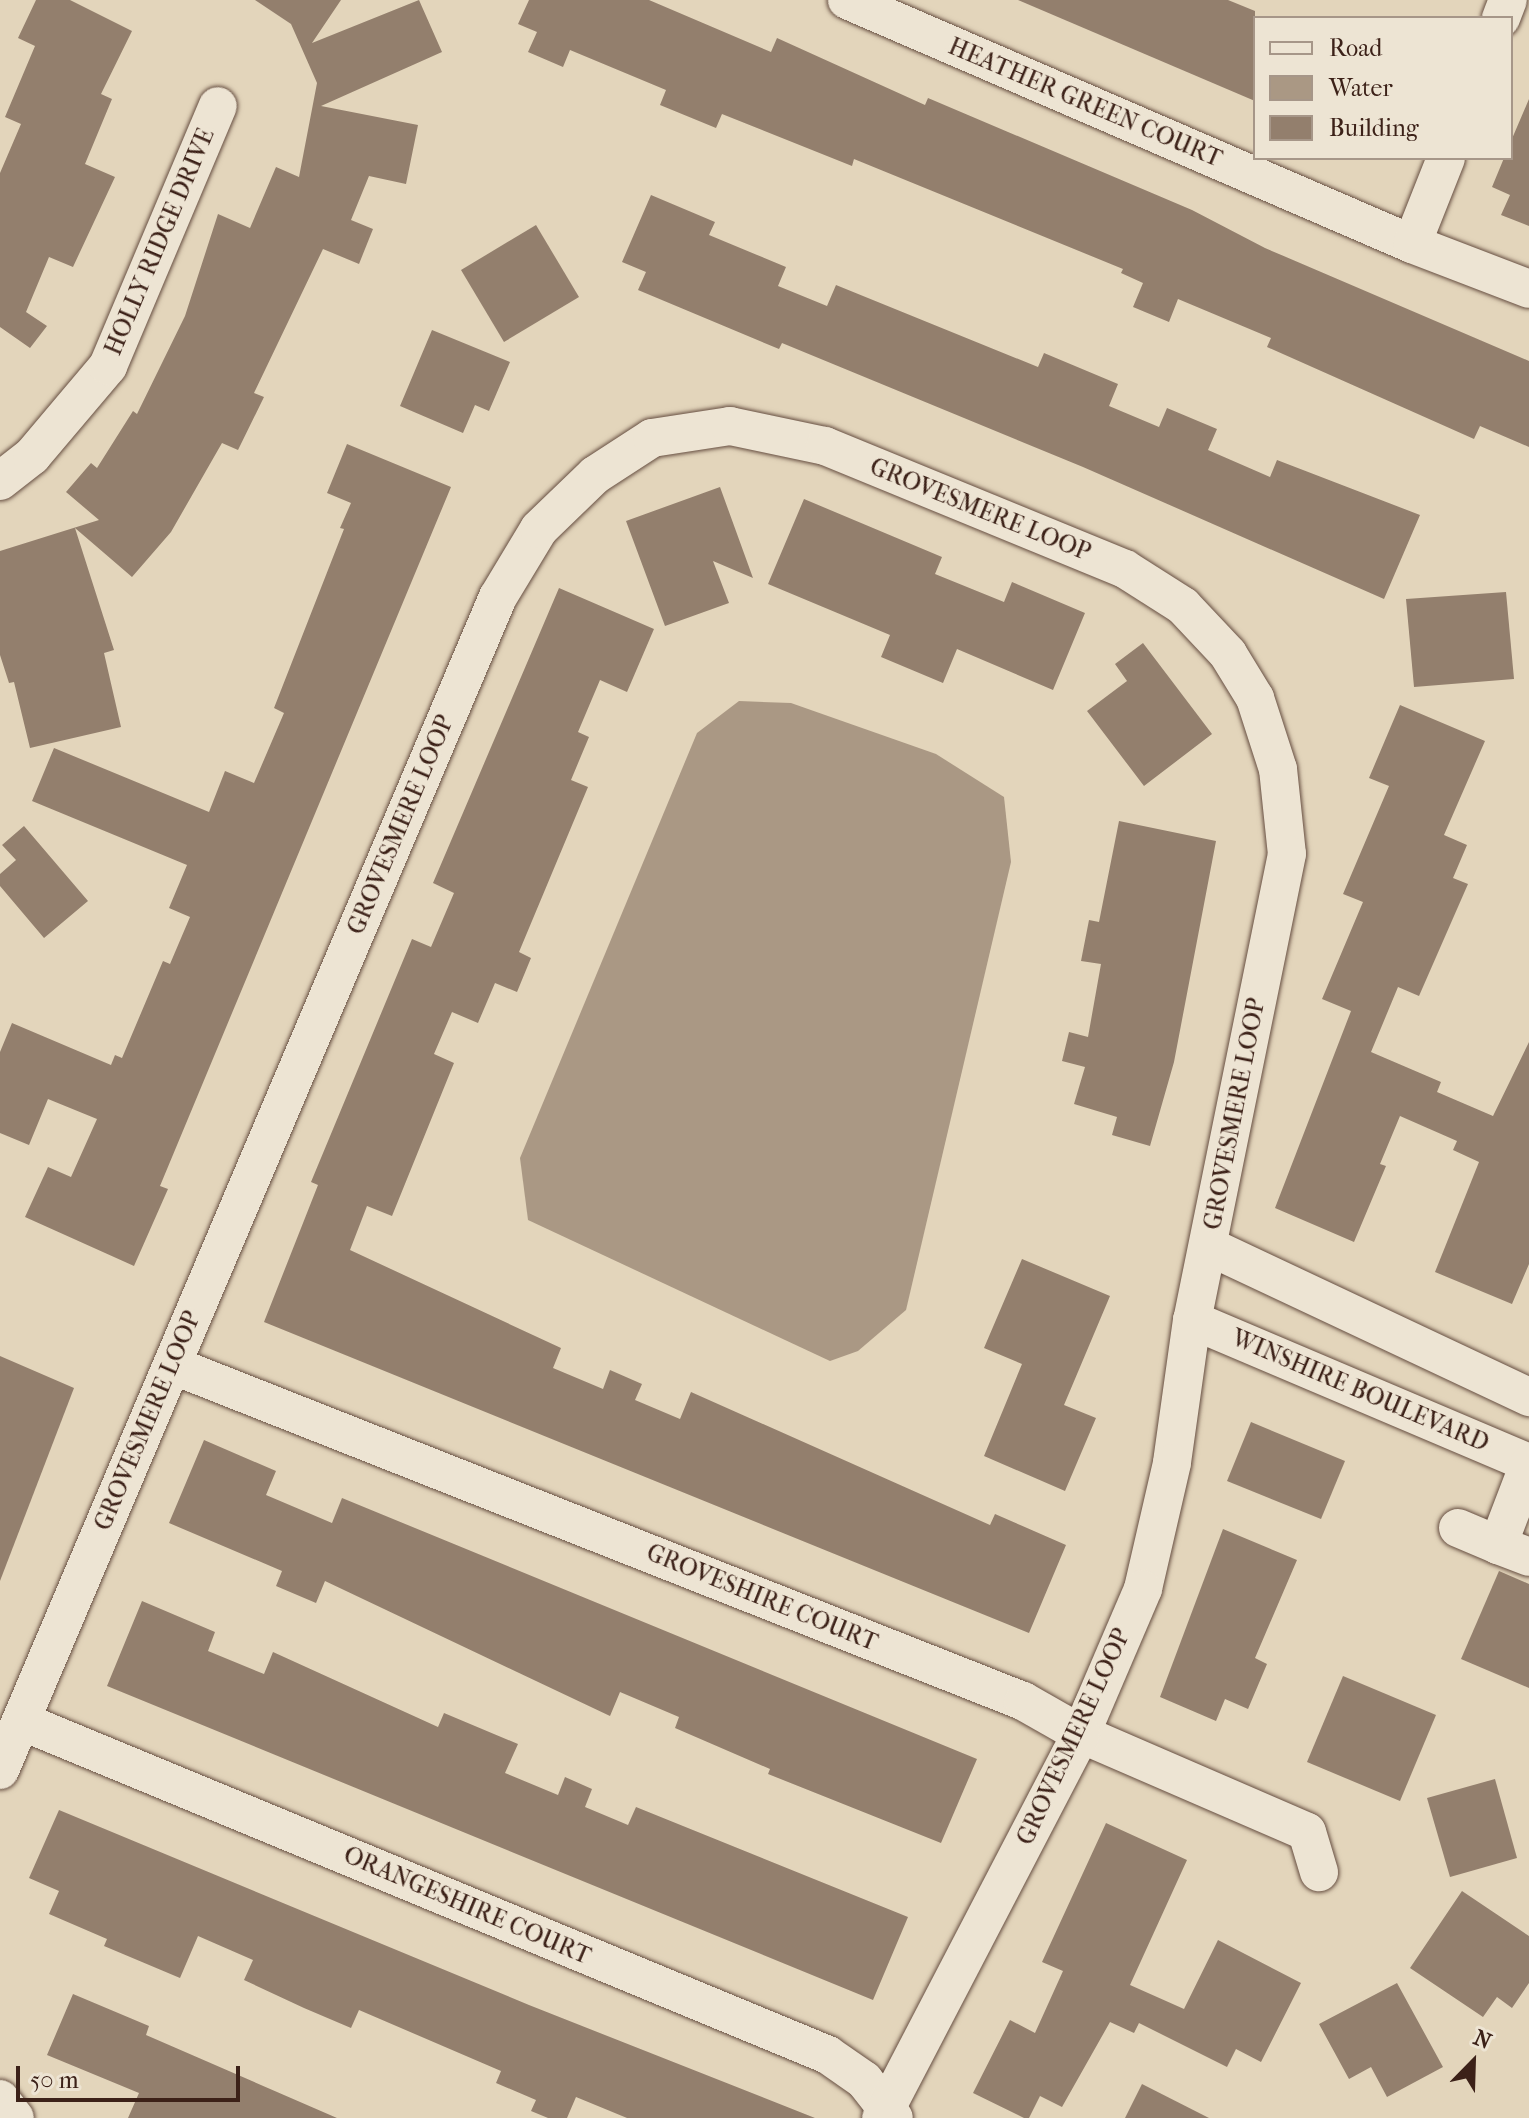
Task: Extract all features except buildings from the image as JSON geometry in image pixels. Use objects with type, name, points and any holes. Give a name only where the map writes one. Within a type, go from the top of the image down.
[{"type":"street","name":"HEATHER GREEN COURT","points":[[847,0],[1412,244],[1529,289]]},
{"type":"street","name":"HOLLY RIDGE DRIVE","points":[[0,481],[32,456],[108,366],[218,106]]},
{"type":"street","points":[[1412,244],[1445,160]]},
{"type":"street","name":"GROVESMERE LOOP","points":[[0,1770],[498,597],[539,529],[595,475],[652,438],[730,426],[825,446],[1125,569],[1183,606],[1228,654],[1255,698],[1278,769],[1287,854],[1192,1320],[1172,1463],[1143,1589],[1081,1734],[887,2115]]},
{"type":"street","points":[[1208,1246],[1529,1397]]},
{"type":"street","name":"WINSHIRE BOULEVARD","points":[[1192,1320],[1529,1463]]},
{"type":"street","name":"GROVESHIRE COURT","points":[[172,1365],[1023,1701],[1081,1734],[1307,1832],[1319,1872]]},
{"type":"street","points":[[1458,1528],[1514,1551],[1529,1463]]},
{"type":"street","name":"ORANGESHIRE COURT","points":[[21,1721],[828,2055],[864,2080],[887,2115]]},
{"type":"street","points":[[0,2099],[15,2118]]},
{"type":"water","points":[[739,701],[791,703],[936,754],[1004,797],[1011,862],[906,1310],[858,1351],[830,1361],[528,1220],[520,1158],[697,733]]}]
